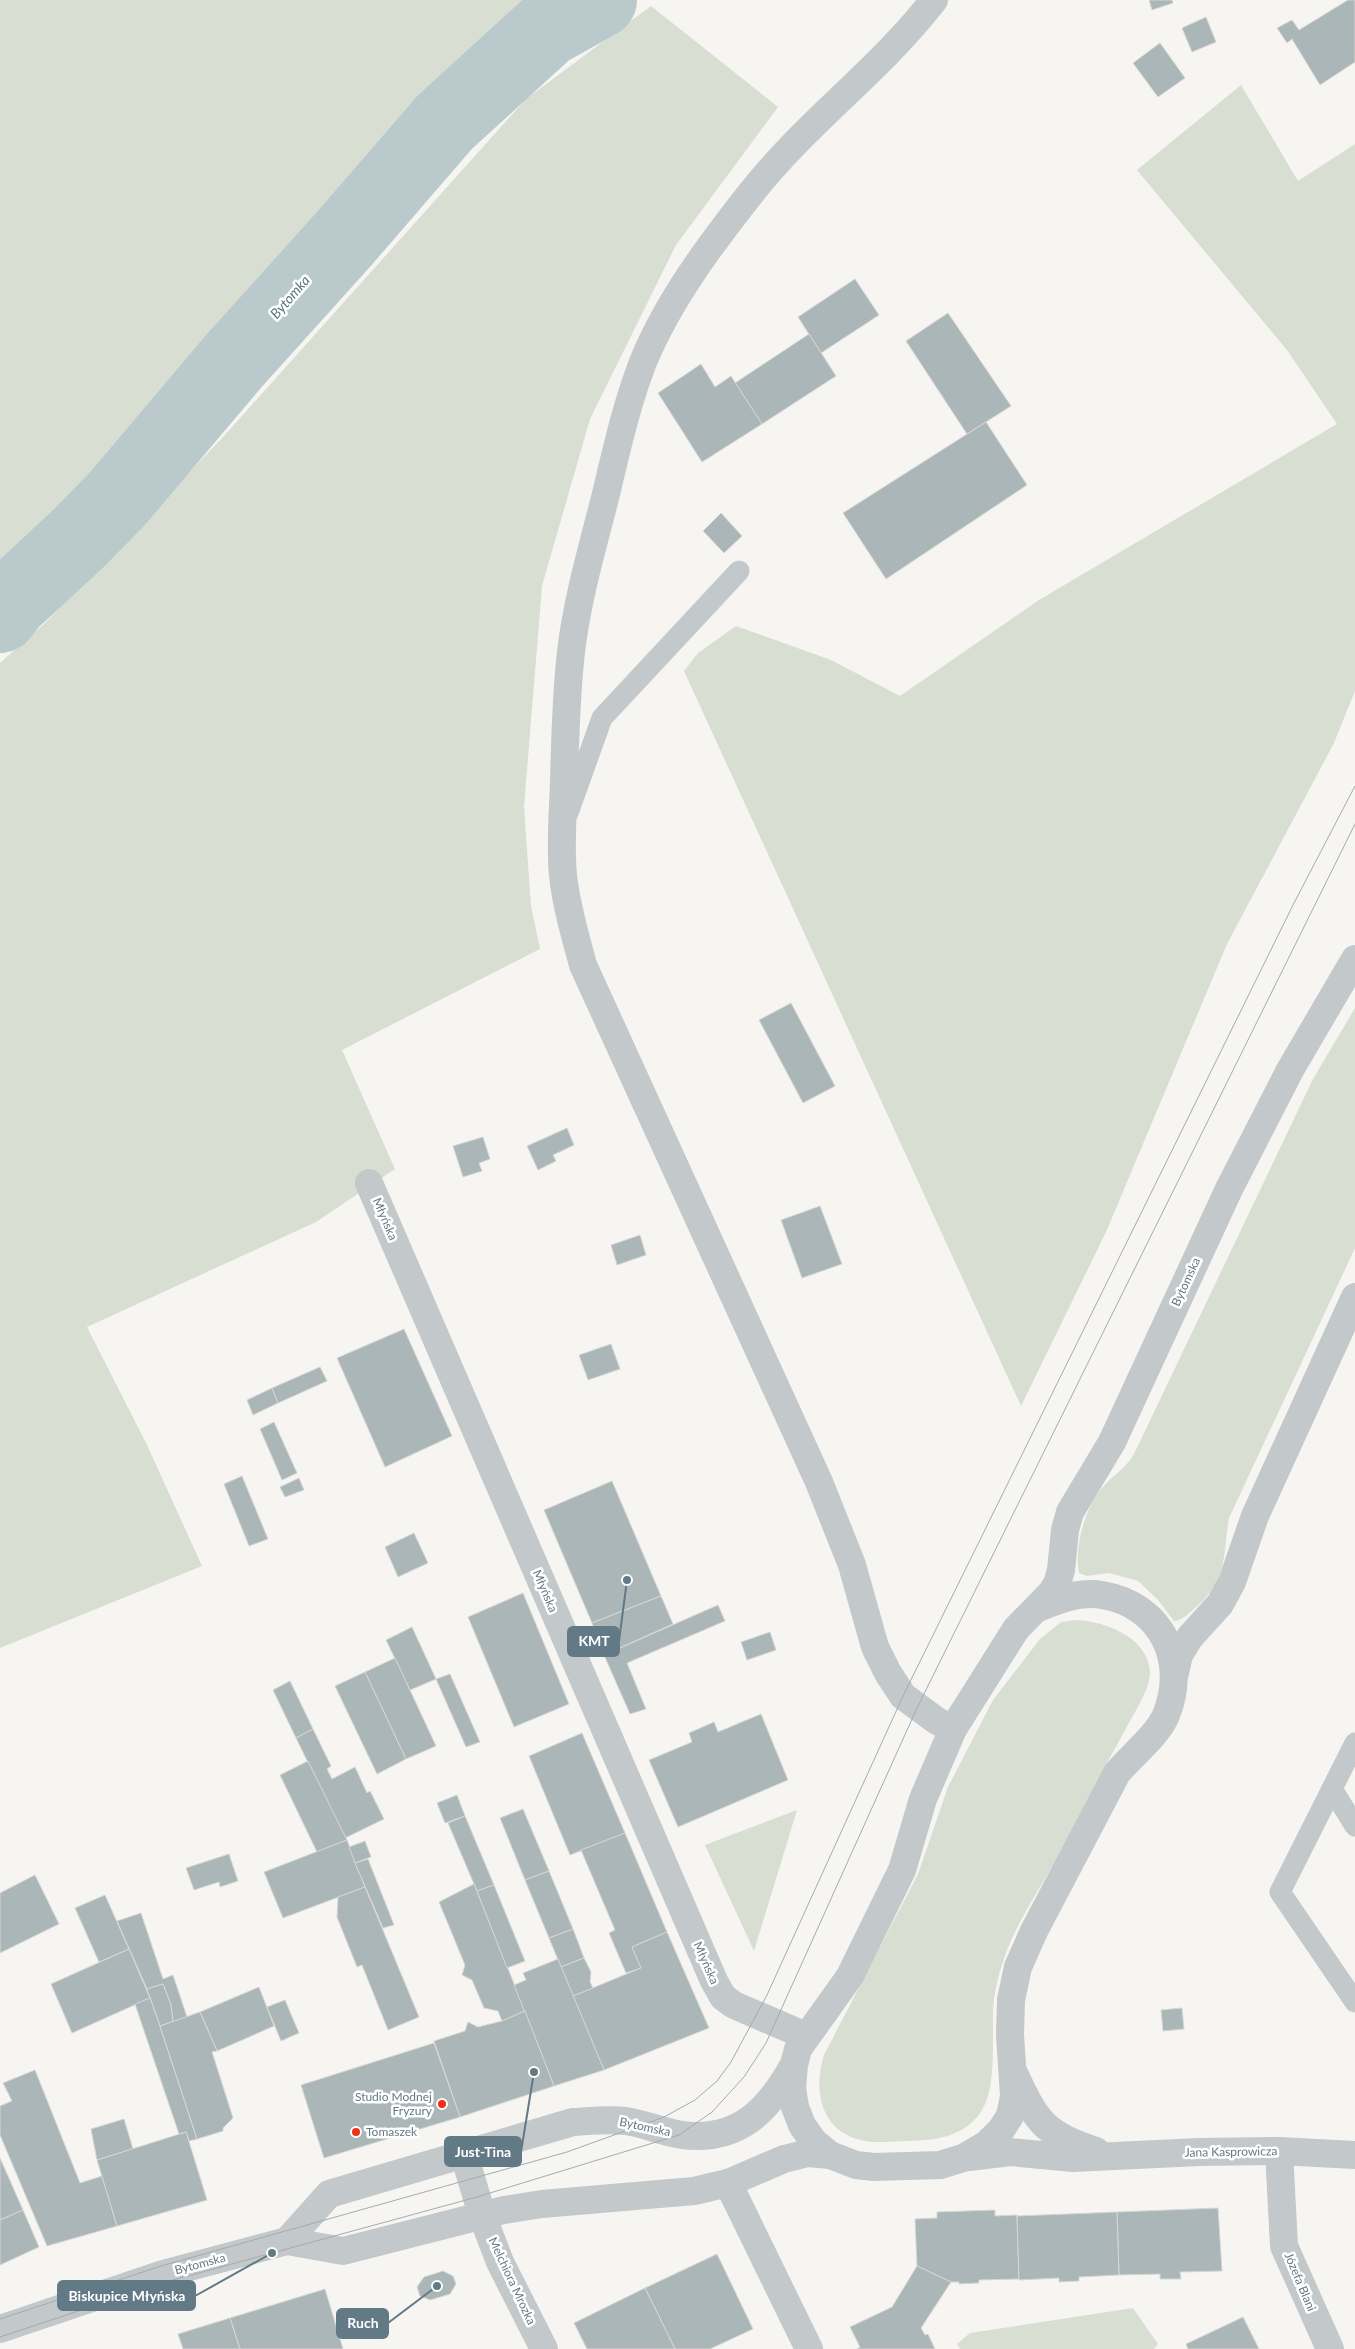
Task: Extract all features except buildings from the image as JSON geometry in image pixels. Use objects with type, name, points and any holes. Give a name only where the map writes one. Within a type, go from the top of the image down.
[{"type":"street","points":[[934,0],[892,47],[805,131],[752,192],[708,251],[668,311],[644,361],[623,423],[585,580],[571,651],[565,741],[562,832],[563,875],[571,919],[583,965],[819,1482],[852,1565],[875,1647],[903,1696],[937,1721],[953,1729]]},
{"type":"street","name":"Bytomska","points":[[287,2240],[329,2194],[573,2122],[626,2121],[680,2134],[714,2134],[739,2127],[762,2111],[779,2092],[794,2065],[798,2049],[841,1992],[850,1976],[902,1870],[923,1799],[953,1729],[1016,1629],[1052,1592],[1061,1570],[1065,1530],[1070,1512],[1112,1442],[1229,1189],[1290,1070],[1355,959]]},
{"type":"street","name":"Młyńska","points":[[369,1183],[714,1982],[723,1996],[734,2005],[806,2036]]},
{"type":"street","points":[[794,2065],[792,2088],[795,2107],[802,2125],[812,2141],[830,2154],[856,2165],[874,2167],[940,2165],[963,2158],[986,2144],[1000,2130],[1010,2116],[1014,2096],[1014,2073],[1010,2035],[1011,2000],[1018,1967],[1034,1931],[1117,1773],[1156,1731],[1165,1717],[1172,1696],[1180,1655],[1190,1637],[1220,1604],[1232,1582],[1255,1516],[1355,1297]]},
{"type":"street","points":[[1036,1609],[1058,1599],[1079,1595],[1101,1595],[1123,1601],[1144,1613],[1160,1629],[1170,1647],[1175,1673]]},
{"type":"street","name":"Jana Kasprowicza","points":[[1014,2073],[1028,2102],[1041,2122],[1066,2141],[1106,2155]]},
{"type":"street","name":"Jana Kasprowicza","points":[[963,2158],[1010,2152],[1073,2158],[1106,2155],[1279,2151],[1355,2155]]},
{"type":"street","name":"Józefa Blani","points":[[1279,2151],[1284,2246],[1330,2349]]},
{"type":"street","name":"Bytomska","points":[[0,2329],[163,2274],[287,2240],[343,2251],[482,2215],[542,2204],[694,2191],[728,2183],[784,2159],[808,2153],[830,2154]]},
{"type":"street","name":"Melchiora Mrozka","points":[[464,2154],[482,2215],[500,2262],[544,2349]]},
{"type":"street","points":[[728,2183],[809,2349]]},
{"type":"lane","points":[[562,832],[602,718],[739,572]]},
{"type":"lane","points":[[1355,1743],[1280,1892],[1355,2002]]},
{"type":"lane","points":[[1332,1789],[1355,1826]]},
{"type":"shaded area","points":[[0,0],[555,0],[494,47],[339,206],[0,582]]},
{"type":"shaded area","points":[[651,6],[778,107],[676,245],[590,419],[542,586],[524,807],[531,906],[540,949],[342,1050],[395,1169],[316,1222],[87,1327],[147,1445],[202,1566],[0,1648],[0,663],[46,622],[223,437],[526,99]]},
{"type":"shaded area","points":[[1241,85],[1298,181],[1355,144],[1355,691],[1334,743],[1227,944],[1106,1232],[1021,1406],[684,671],[698,653],[736,626],[831,660],[900,696],[1039,600],[1337,424],[1287,350],[1137,170]]},
{"type":"shaded area","points":[[1355,1008],[1355,1248],[1229,1518],[1219,1578],[1205,1598],[1194,1609],[1174,1621],[1158,1600],[1138,1581],[1109,1573],[1087,1576],[1079,1573],[1078,1552],[1082,1528],[1096,1496],[1127,1464],[1134,1454],[1313,1079]]},
{"type":"shaded area","points":[[1077,1620],[1112,1628],[1134,1641],[1142,1649],[1147,1660],[1150,1672],[1149,1680],[1139,1705],[1055,1861],[1019,1923],[1007,1949],[994,1998],[992,2076],[985,2105],[970,2124],[945,2137],[926,2140],[877,2142],[861,2140],[847,2135],[836,2128],[828,2118],[823,2107],[819,2081],[824,2055],[918,1874],[948,1787],[993,1700],[1040,1639],[1061,1622]]},
{"type":"shaded area","points":[[797,1810],[754,1951],[705,1845]]},
{"type":"shaded area","points":[[1133,2308],[1158,2344],[1154,2349],[960,2349],[957,2344],[970,2333]]},
{"type":"waterway","name":"Bytomka","points":[[0,615],[11,601],[79,538],[118,498],[233,362],[343,240],[445,122],[547,29],[599,0]]},
{"type":"tram line","points":[[0,2319],[161,2266],[567,2152],[664,2117],[695,2100],[717,2081],[731,2062],[767,1995],[903,1696],[1294,903],[1355,786]]},
{"type":"tram line","points":[[0,2337],[166,2282],[477,2197],[679,2135],[712,2112],[744,2077],[766,2043],[917,1708],[1355,824]]},
{"type":"place","name":"KMT","points":[[627,1580]]},
{"type":"place","name":"Just-Tina","points":[[534,2072]]},
{"type":"place","name":"Studio Modnej Fryzury","points":[[442,2104]]},
{"type":"place","name":"Tomaszek","points":[[356,2132]]},
{"type":"place","name":"Biskupice Młyńska","points":[[272,2253]]},
{"type":"place","name":"Ruch","points":[[437,2286]]}]
